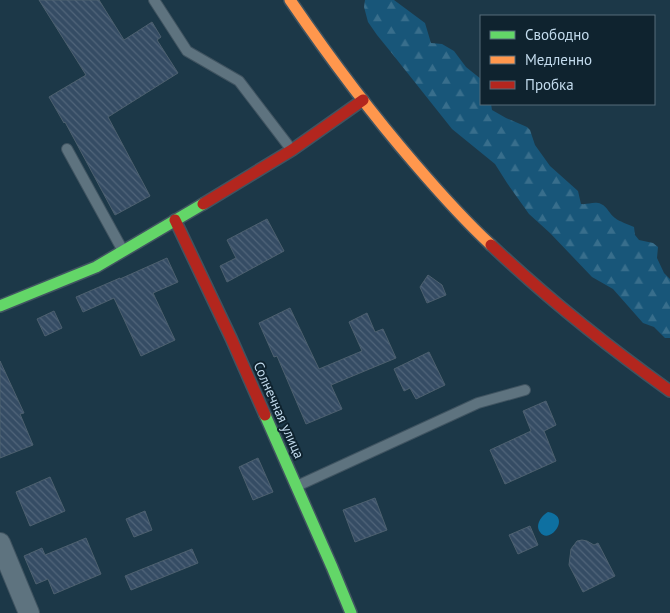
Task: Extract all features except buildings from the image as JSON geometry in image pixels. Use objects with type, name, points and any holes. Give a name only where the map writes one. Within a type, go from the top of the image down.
[{"type":"street","points":[[290,0],[313,35],[405,153],[463,218],[525,278],[580,325],[670,391]]},
{"type":"street","points":[[0,306],[96,266],[123,251],[292,150],[363,100]]},
{"type":"street","name":"Солнечная улица","points":[[175,220],[231,338],[351,613]]},
{"type":"street","points":[[0,543],[29,613]]},
{"type":"lane","points":[[154,0],[187,51],[239,81],[292,150]]},
{"type":"lane","points":[[67,149],[123,251]]},
{"type":"lane","points":[[296,486],[478,403],[525,390]]},
{"type":"green space","points":[[365,0],[394,0],[425,23],[431,43],[442,44],[454,51],[466,67],[480,78],[480,105],[491,105],[492,110],[527,127],[530,130],[535,145],[550,166],[578,191],[581,204],[596,203],[603,205],[615,218],[634,227],[635,235],[639,240],[653,243],[658,247],[657,258],[664,273],[670,279],[670,338],[665,338],[654,327],[643,323],[613,289],[592,277],[529,214],[495,164],[452,129],[377,35],[368,22],[364,7]]},
{"type":"shaded area","points":[[548,512],[559,519],[559,524],[553,533],[544,535],[540,532],[538,524],[541,518]]},
{"type":"traffic: fast","points":[[0,306],[96,267],[203,204]]},
{"type":"traffic: fast","points":[[265,415],[351,613]]},
{"type":"traffic: slow","points":[[290,0],[382,124],[442,195],[491,245]]},
{"type":"traffic: jam","points":[[203,204],[292,150],[363,100]]},
{"type":"traffic: jam","points":[[175,220],[265,415]]},
{"type":"traffic: jam","points":[[491,245],[578,321],[670,391]]}]
